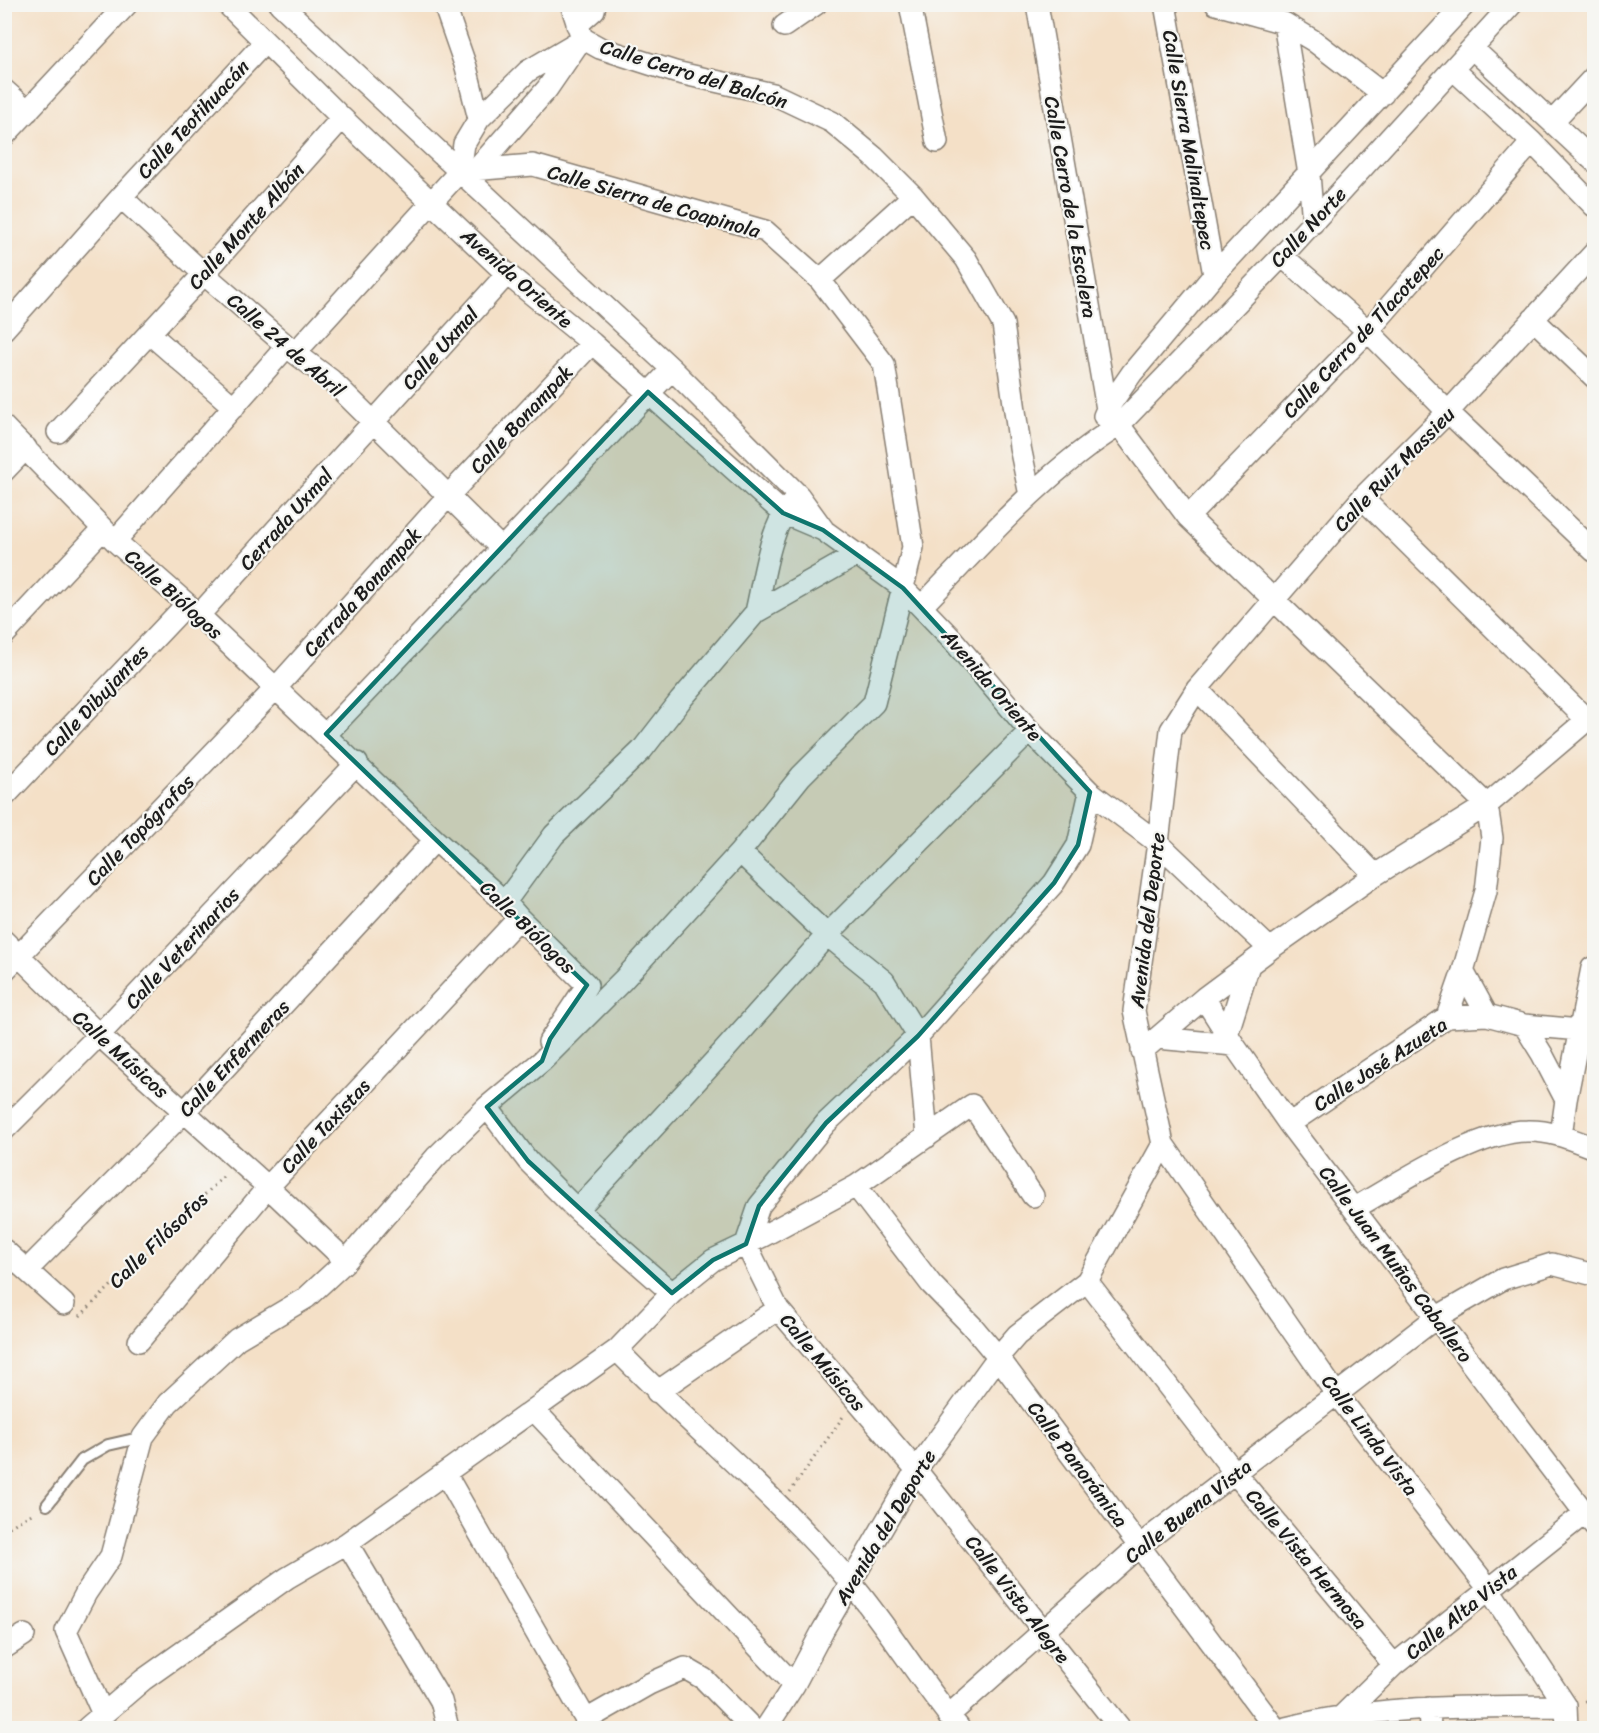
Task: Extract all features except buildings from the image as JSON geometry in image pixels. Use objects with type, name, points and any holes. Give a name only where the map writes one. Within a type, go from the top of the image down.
[{"type":"street","points":[[4,136],[127,4]]},
{"type":"street","name":"Avenida Oriente","points":[[227,4],[342,118],[507,274],[592,343],[783,513],[824,530],[903,588],[922,606],[1030,731],[1090,792],[1158,843],[1270,949]]},
{"type":"street","name":"Avenida Oriente","points":[[280,4],[468,170],[799,496],[824,530]]},
{"type":"street","points":[[298,4],[305,27]]},
{"type":"street","points":[[444,4],[479,119]]},
{"type":"street","points":[[4,635],[109,535],[432,203],[468,170],[547,89],[594,10],[595,4]]},
{"type":"street","points":[[784,26],[816,4]]},
{"type":"street","points":[[910,4],[938,142]]},
{"type":"street","name":"Calle Cerro de la Escalera","points":[[1037,4],[1113,417]]},
{"type":"street","name":"Calle Sierra Malinaltepec","points":[[1165,4],[1214,275]]},
{"type":"street","points":[[1215,4],[1284,23],[1314,41],[1383,94]]},
{"type":"street","points":[[1466,4],[1488,30]]},
{"type":"street","name":"Calle Norte","points":[[1113,417],[1132,373],[1214,275],[1466,4]]},
{"type":"street","name":"Calle Norte","points":[[922,606],[1030,495],[1095,440],[1113,417],[1282,256],[1512,4]]},
{"type":"street","name":"Calle Cerro del Balcón","points":[[571,5],[580,32],[600,48],[675,72],[774,94],[832,122],[874,157],[913,196],[966,259],[1003,324],[1020,447],[1030,495]]},
{"type":"street","points":[[1284,23],[1309,174],[1313,223]]},
{"type":"street","points":[[468,170],[464,144],[479,119],[528,71],[580,32]]},
{"type":"street","name":"Calle Teotihuacán","points":[[4,329],[121,196],[265,42]]},
{"type":"street","points":[[1473,49],[1594,161]]},
{"type":"street","points":[[1454,70],[1532,142],[1594,206]]},
{"type":"street","points":[[1553,121],[1594,77]]},
{"type":"street","points":[[4,90],[28,111]]},
{"type":"street","name":"Calle Monte Albán","points":[[58,432],[204,274],[342,118]]},
{"type":"street","name":"Calle Cerro de Tlacotepec","points":[[1188,517],[1368,331],[1532,142]]},
{"type":"street","name":"Calle Sierra de Coapinola","points":[[468,170],[533,165],[765,231],[820,280],[884,364],[913,547],[874,703],[801,776],[740,852],[623,980],[542,1061]]},
{"type":"street","name":"Calle 24 de Abril","points":[[121,196],[204,274],[291,350],[331,380],[502,549]]},
{"type":"street","points":[[820,280],[913,196]]},
{"type":"street","name":"Calle Ruiz Massieu","points":[[1197,689],[1362,498],[1448,412],[1594,253]]},
{"type":"street","points":[[1282,256],[1368,331],[1448,412],[1594,551]]},
{"type":"street","name":"Calle Uxmal","points":[[373,423],[507,274]]},
{"type":"street","points":[[1533,319],[1594,377]]},
{"type":"street","points":[[149,333],[234,407]]},
{"type":"street","name":"Calle Bonampak","points":[[449,495],[592,343]]},
{"type":"street","points":[[326,734],[672,369]]},
{"type":"street","points":[[1113,417],[1188,517],[1486,805],[1492,838],[1486,891],[1447,1017]]},
{"type":"street","name":"Cerrada Uxmal","points":[[193,610],[373,423]]},
{"type":"street","name":"Calle Biólogos","points":[[4,427],[109,535],[357,763],[435,840],[512,910],[587,985],[550,1039],[542,1061],[487,1107],[436,1157],[346,1261],[306,1298],[237,1339],[168,1403],[143,1437]]},
{"type":"street","points":[[4,471],[26,448]]},
{"type":"street","name":"Cerrada Bonampak","points":[[274,689],[449,495]]},
{"type":"street","points":[[756,612],[774,537],[783,513],[799,496]]},
{"type":"street","points":[[1150,1045],[1204,998],[1270,949],[1375,875],[1486,805],[1591,717],[1362,498]]},
{"type":"street","points":[[756,612],[858,554]]},
{"type":"street","name":"Calle Dibujantes","points":[[4,797],[193,610]]},
{"type":"street","name":"Calle Taxistas","points":[[139,1341],[268,1187],[512,910],[554,835],[642,750],[680,701],[756,612]]},
{"type":"street","name":"Calle Topógrafos","points":[[9,956],[274,689]]},
{"type":"street","points":[[1197,689],[1375,875]]},
{"type":"street","name":"Avenida del Deporte","points":[[1163,1144],[1150,1045],[1134,1011],[1158,843],[1171,730],[1197,689]]},
{"type":"street","points":[[577,1210],[827,935],[1030,731]]},
{"type":"street","name":"Calle Veterinarios","points":[[4,1130],[99,1035],[357,763]]},
{"type":"street","points":[[746,1244],[759,1206],[826,1123],[918,1036],[1054,884],[1078,844],[1090,792]]},
{"type":"street","name":"Calle Enfermeras","points":[[27,1270],[185,1111],[435,840]]},
{"type":"street","points":[[740,852],[827,935],[884,981],[918,1036],[927,1137]]},
{"type":"street","name":"Calle Músicos","points":[[9,956],[185,1111],[346,1261]]},
{"type":"street","points":[[1150,1045],[1231,1040],[1249,965]]},
{"type":"street","points":[[1561,1135],[1592,968]]},
{"type":"street","points":[[1463,971],[1487,1015]]},
{"type":"street","name":"Calle Juan Muños Caballero","points":[[1204,998],[1289,1124],[1590,1519]]},
{"type":"street","name":"Calle José Azueta","points":[[1289,1124],[1447,1017],[1487,1015],[1524,1025],[1580,1030]]},
{"type":"street","points":[[1524,1025],[1566,1100]]},
{"type":"street","points":[[87,1728],[143,1680],[210,1632],[288,1578],[347,1543],[617,1350],[672,1293],[713,1260],[856,1186],[972,1105],[1033,1196]]},
{"type":"street","points":[[487,1107],[528,1161],[577,1210],[672,1293]]},
{"type":"street","points":[[1355,1208],[1427,1166],[1493,1135],[1527,1131],[1561,1135],[1594,1148]]},
{"type":"street","points":[[1087,1281],[1163,1144]]},
{"type":"street","name":"Calle Linda Vista","points":[[1163,1144],[1337,1395],[1489,1589],[1566,1706]]},
{"type":"street","name":"Calle Panorámica","points":[[856,1186],[931,1284],[972,1326],[1004,1365],[1275,1728]]},
{"type":"street","name":"Calle Músicos","points":[[746,1244],[778,1309],[916,1470]]},
{"type":"street","points":[[4,1250],[71,1311]]},
{"type":"street","name":"Calle Buena Vista","points":[[953,1722],[1045,1632],[1139,1546],[1437,1317],[1503,1279],[1552,1264],[1594,1275]]},
{"type":"street","name":"Avenida del Deporte","points":[[766,1728],[794,1685],[850,1582],[916,1470],[1004,1365],[1017,1335],[1087,1281]]},
{"type":"street","name":"Calle Vista Hermosa","points":[[1087,1281],[1235,1473],[1394,1665]]},
{"type":"street","points":[[657,1392],[778,1309]]},
{"type":"street","points":[[617,1350],[657,1392],[779,1507],[850,1582],[953,1722]]},
{"type":"street","points":[[534,1410],[794,1685]]},
{"type":"street","points":[[103,1714],[66,1631],[86,1593],[111,1556],[143,1437]]},
{"type":"street","name":"Calle Vista Alegre","points":[[916,1470],[1120,1728]]},
{"type":"street","points":[[445,1473],[586,1720],[649,1684],[685,1668],[704,1678],[752,1728]]},
{"type":"street","name":"Calle Alta Vista","points":[[1342,1716],[1394,1665],[1489,1589],[1590,1519]]},
{"type":"street","points":[[347,1543],[441,1701],[448,1728]]},
{"type":"street","points":[[4,1648],[24,1635]]},
{"type":"street","points":[[1286,1728],[1321,1719],[1376,1711],[1430,1718],[1566,1706],[1567,1728]]},
{"type":"lane","points":[[47,1505],[82,1460],[108,1445],[143,1437]]},
{"type":"path","name":"Calle Filósofos","points":[[71,1311],[239,1162]]},
{"type":"path","points":[[779,1507],[854,1400]]},
{"type":"path","points":[[4,1530],[47,1505]]},
{"type":"highlighted area","points":[[648,392],[783,513],[823,530],[903,588],[1090,792],[1078,845],[1054,883],[918,1036],[826,1123],[759,1206],[746,1244],[713,1260],[672,1293],[528,1161],[487,1107],[542,1061],[550,1039],[587,985],[326,734]]}]
